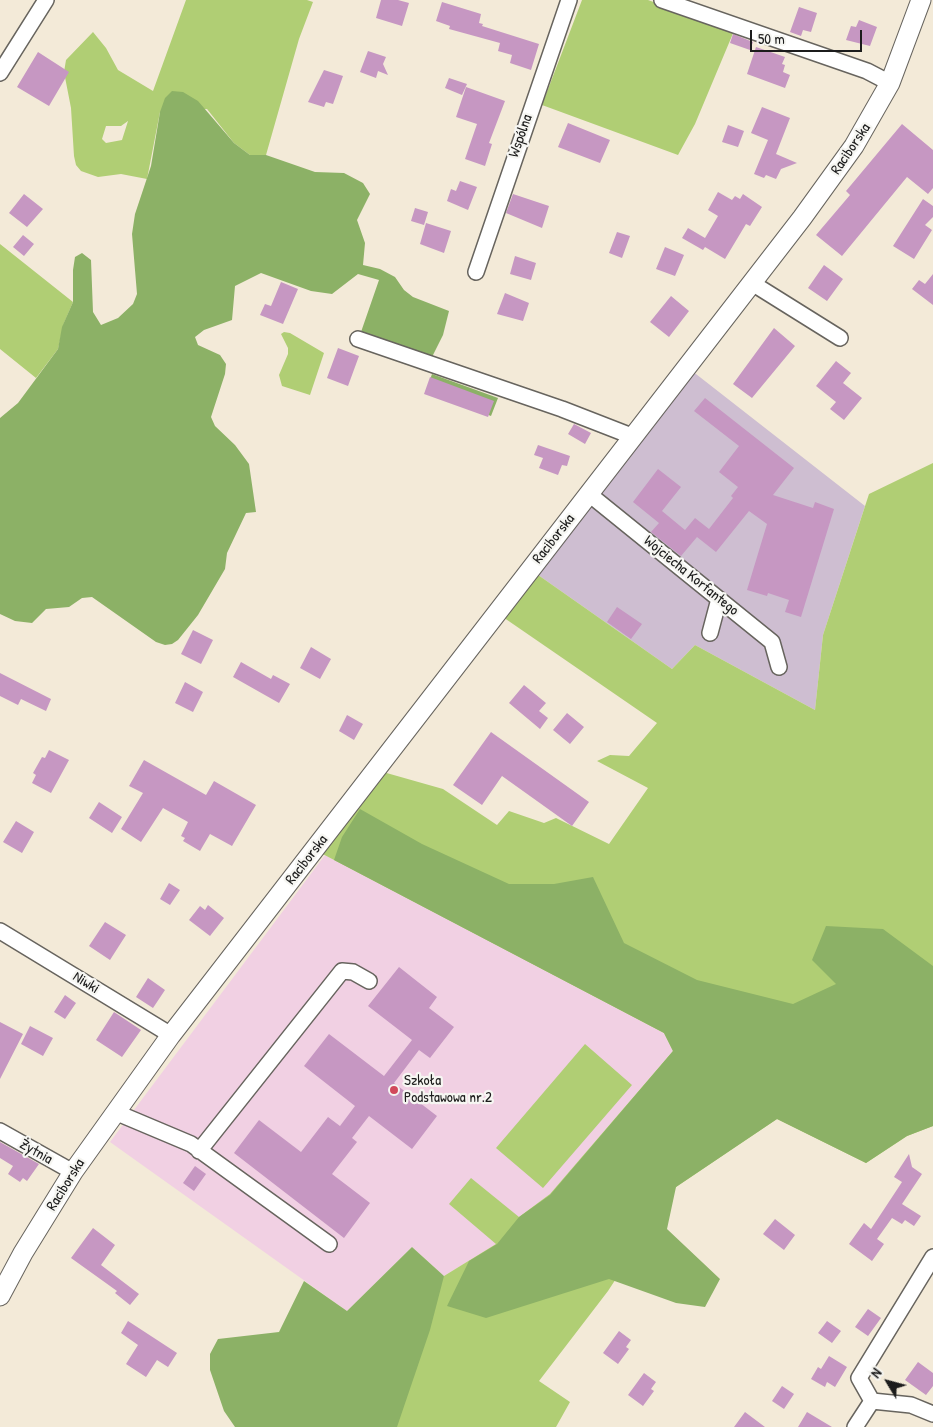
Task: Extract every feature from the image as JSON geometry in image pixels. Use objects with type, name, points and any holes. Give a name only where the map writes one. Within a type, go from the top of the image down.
[{"type":"main road","name":"Raciborska","points":[[0,1296],[23,1253],[73,1172],[114,1112],[171,1035],[634,437],[854,146],[890,83],[921,0]]},
{"type":"street","points":[[0,72],[46,0]]},
{"type":"street","name":"Wspólna","points":[[476,272],[569,0]]},
{"type":"street","points":[[662,0],[867,71],[890,83]]},
{"type":"street","points":[[752,283],[840,338]]},
{"type":"street","points":[[358,339],[562,409],[634,437]]},
{"type":"street","name":"Wojciecha Korfantego","points":[[589,494],[772,642],[779,667]]},
{"type":"street","points":[[710,633],[719,600]]},
{"type":"street","name":"Niwki","points":[[0,931],[171,1035]]},
{"type":"street","points":[[199,1151],[342,971],[353,972],[369,981]]},
{"type":"street","points":[[114,1112],[191,1144],[329,1244]]},
{"type":"street","name":"Żytnia","points":[[0,1131],[73,1172]]},
{"type":"street","points":[[872,1401],[859,1378],[933,1257]]},
{"type":"street","points":[[872,1401],[911,1405],[933,1414]]},
{"type":"street","points":[[855,1427],[872,1401]]},
{"type":"shaded area","points":[[687,367],[865,506],[823,635],[815,710],[695,645],[672,669],[531,570]]},
{"type":"shaded area","name":"Szkoła Podstawowa nr.2","points":[[325,855],[664,1033],[673,1051],[550,1195],[519,1217],[497,1244],[444,1276],[412,1247],[347,1311],[110,1142]]},
{"type":"green space","points":[[186,0],[307,0],[313,2],[299,39],[266,155],[250,155],[234,143],[207,109],[160,112],[147,179],[121,174],[98,177],[81,171],[76,165],[74,156],[71,108],[64,72],[66,60],[93,32],[106,48],[118,70],[153,91]],"holes":[[[128,121],[122,140],[106,143],[102,139],[106,126],[121,126]]]},
{"type":"green space","points":[[582,0],[648,0],[734,31],[695,124],[678,155],[542,105]]},
{"type":"green space","points":[[172,91],[183,92],[198,101],[234,143],[250,155],[266,155],[315,172],[344,173],[363,183],[370,194],[357,220],[365,243],[363,265],[380,269],[395,277],[404,290],[413,297],[449,311],[443,335],[432,357],[361,332],[379,280],[358,274],[332,294],[311,291],[261,273],[235,286],[232,320],[204,330],[195,337],[198,345],[220,355],[226,364],[225,374],[211,417],[215,426],[235,445],[249,464],[256,512],[246,513],[227,553],[225,569],[198,615],[178,640],[172,644],[165,645],[156,642],[92,597],[82,598],[69,607],[46,609],[32,623],[15,621],[0,614],[0,418],[18,403],[58,349],[62,327],[73,302],[75,257],[82,253],[91,260],[93,312],[101,325],[118,318],[133,304],[137,294],[132,234],[135,214],[151,166],[160,112],[165,98]]},
{"type":"green space","points":[[0,244],[73,302],[64,323],[58,349],[36,378],[0,349]]},
{"type":"green space","points":[[284,332],[290,333],[324,353],[310,395],[282,386],[279,375],[288,354],[288,348],[281,334]]},
{"type":"green space","points":[[432,374],[498,398],[491,416],[426,391]]},
{"type":"green space","points":[[933,463],[933,1126],[907,1136],[866,1163],[777,1119],[676,1187],[608,1291],[539,1381],[570,1402],[556,1427],[324,1427],[444,1276],[496,1244],[449,1204],[471,1178],[519,1217],[550,1194],[673,1051],[664,1033],[315,850],[376,770],[443,789],[497,825],[509,811],[544,823],[556,818],[609,844],[648,788],[597,761],[610,755],[629,756],[657,723],[497,613],[531,570],[672,669],[695,645],[815,710],[823,635],[869,494]]},
{"type":"green space","points":[[360,809],[422,844],[509,884],[554,884],[593,877],[624,943],[697,980],[793,1004],[836,984],[812,960],[826,926],[883,929],[933,966],[933,1126],[907,1136],[866,1163],[777,1119],[676,1187],[667,1229],[720,1279],[705,1307],[676,1303],[609,1279],[486,1318],[447,1306],[469,1261],[497,1244],[519,1217],[550,1195],[673,1051],[664,1033],[334,860],[342,837]]},
{"type":"green space","points":[[585,1044],[632,1085],[543,1188],[496,1148]]},
{"type":"green space","points":[[412,1247],[444,1276],[430,1330],[397,1427],[235,1427],[224,1411],[210,1370],[210,1354],[218,1339],[279,1332],[304,1281],[347,1311]]},
{"type":"building","points":[[381,0],[398,0],[409,3],[402,26],[376,18]]},
{"type":"building","points":[[442,2],[481,14],[479,23],[483,24],[482,26],[539,44],[531,70],[510,63],[512,55],[498,51],[500,43],[449,29],[450,26],[436,21]]},
{"type":"building","points":[[799,7],[817,13],[811,32],[803,30],[801,36],[790,32]]},
{"type":"building","points":[[859,20],[877,27],[870,46],[846,40],[851,26],[856,27]]},
{"type":"building","points":[[733,34],[753,42],[750,50],[730,43]]},
{"type":"building","points":[[756,47],[785,57],[782,64],[785,65],[783,72],[790,75],[785,88],[747,74]]},
{"type":"building","points":[[368,51],[386,57],[383,64],[388,75],[378,71],[376,78],[360,72]]},
{"type":"building","points":[[38,52],[69,72],[49,106],[17,87]]},
{"type":"building","points":[[324,70],[343,76],[333,104],[326,102],[324,107],[308,102]]},
{"type":"building","points":[[449,78],[467,84],[462,95],[445,88]]},
{"type":"building","points":[[466,87],[505,101],[489,143],[492,144],[485,166],[465,159],[477,124],[456,117]]},
{"type":"building","points":[[762,107],[790,118],[776,154],[797,163],[781,169],[776,179],[766,175],[764,178],[754,174],[768,140],[751,133]]},
{"type":"building","points":[[568,123],[610,140],[600,163],[558,147]]},
{"type":"building","points":[[902,124],[933,150],[933,188],[928,194],[907,177],[842,256],[816,235],[850,195],[846,191]]},
{"type":"building","points":[[728,125],[744,131],[738,147],[722,142]]},
{"type":"building","points":[[460,181],[477,187],[468,210],[447,201],[451,189],[456,191]]},
{"type":"building","points":[[718,192],[732,200],[735,196],[740,199],[743,194],[762,207],[750,226],[746,224],[725,259],[705,247],[703,250],[682,238],[688,228],[705,238],[718,216],[708,210]]},
{"type":"building","points":[[24,194],[43,209],[27,227],[9,213]]},
{"type":"building","points":[[513,194],[549,206],[542,228],[506,213]]},
{"type":"building","points":[[923,199],[933,206],[933,217],[925,225],[932,230],[914,259],[893,246]]},
{"type":"building","points":[[415,208],[428,212],[424,225],[411,221]]},
{"type":"building","points":[[426,223],[451,231],[444,253],[420,244]]},
{"type":"building","points":[[617,232],[630,236],[622,258],[609,253]]},
{"type":"building","points":[[23,235],[34,244],[24,256],[13,247]]},
{"type":"building","points":[[665,247],[684,255],[675,276],[656,269]]},
{"type":"building","points":[[515,256],[536,263],[531,280],[510,274]]},
{"type":"building","points":[[824,265],[843,279],[827,301],[808,288]]},
{"type":"building","points":[[933,274],[933,305],[912,289],[919,280],[925,284]]},
{"type":"building","points":[[281,282],[298,289],[283,324],[260,315],[265,304],[271,306]]},
{"type":"building","points":[[505,293],[529,303],[523,321],[497,314]]},
{"type":"building","points":[[671,296],[689,311],[669,337],[650,322]]},
{"type":"building","points":[[774,328],[795,346],[752,398],[733,384]]},
{"type":"building","points":[[338,348],[359,356],[348,386],[327,378]]},
{"type":"building","points":[[836,361],[851,373],[843,383],[862,398],[844,420],[830,409],[836,402],[816,386]]},
{"type":"building","points":[[430,377],[494,401],[488,417],[424,394]]},
{"type":"building","points":[[705,398],[794,468],[773,495],[813,508],[815,502],[834,509],[801,617],[785,612],[789,600],[768,593],[767,596],[747,590],[767,524],[749,511],[716,552],[697,537],[681,556],[651,532],[659,523],[633,502],[658,469],[681,487],[662,511],[685,530],[695,518],[709,529],[733,498],[731,496],[738,487],[719,472],[739,446],[694,411]]},
{"type":"building","points":[[574,424],[591,433],[585,444],[568,434]]},
{"type":"building","points":[[538,445],[570,456],[567,466],[562,465],[558,475],[539,468],[543,458],[534,455]]},
{"type":"building","points":[[617,607],[642,624],[631,639],[607,622]]},
{"type":"building","points":[[193,630],[213,640],[201,664],[181,654]]},
{"type":"building","points":[[311,647],[331,659],[320,679],[300,668]]},
{"type":"building","points":[[241,662],[271,679],[273,675],[290,684],[279,703],[233,677]]},
{"type":"building","points":[[0,673],[51,699],[46,711],[21,699],[18,705],[0,696]]},
{"type":"building","points":[[185,682],[203,692],[193,712],[175,703]]},
{"type":"building","points":[[524,685],[546,703],[539,711],[548,718],[540,729],[509,703]]},
{"type":"building","points":[[567,713],[584,727],[570,744],[553,730]]},
{"type":"building","points":[[347,715],[363,724],[354,740],[339,731]]},
{"type":"building","points":[[491,732],[589,802],[572,826],[502,776],[482,805],[453,785]]},
{"type":"building","points":[[49,750],[69,760],[51,793],[32,783],[36,775],[33,773],[42,757],[45,758]]},
{"type":"building","points":[[144,760],[206,795],[214,781],[256,805],[232,846],[210,834],[200,851],[183,841],[185,838],[181,836],[188,822],[163,808],[141,842],[121,829],[143,793],[129,786]]},
{"type":"building","points":[[99,802],[122,817],[112,833],[89,818]]},
{"type":"building","points":[[16,821],[34,832],[22,853],[3,842]]},
{"type":"building","points":[[169,883],[180,890],[170,905],[160,899]]},
{"type":"building","points":[[208,905],[224,918],[210,936],[189,920],[200,906],[205,910]]},
{"type":"building","points":[[105,922],[126,935],[110,960],[89,946]]},
{"type":"building","name":"Szkoła Podstawowa nr.2","points":[[399,967],[437,997],[429,1008],[454,1027],[430,1058],[419,1050],[394,1083],[437,1116],[412,1149],[369,1116],[352,1138],[357,1142],[332,1174],[370,1203],[344,1238],[234,1153],[259,1120],[301,1152],[328,1117],[340,1126],[355,1106],[304,1066],[329,1034],[384,1076],[412,1040],[368,1006]]},
{"type":"building","points":[[148,978],[165,990],[153,1008],[136,997]]},
{"type":"building","points":[[65,995],[76,1003],[65,1019],[54,1012]]},
{"type":"building","points":[[114,1012],[141,1030],[122,1057],[96,1040]]},
{"type":"building","points":[[0,1022],[23,1034],[0,1079]]},
{"type":"building","points":[[30,1026],[53,1038],[43,1056],[21,1044]]},
{"type":"building","points":[[0,1142],[39,1164],[27,1181],[23,1178],[20,1182],[8,1174],[13,1166],[0,1158]]},
{"type":"building","points":[[909,1154],[912,1167],[922,1174],[902,1204],[921,1216],[914,1226],[905,1220],[902,1224],[892,1218],[877,1239],[884,1244],[872,1261],[849,1244],[864,1223],[871,1229],[902,1182],[894,1177]]},
{"type":"building","points":[[195,1166],[206,1174],[194,1191],[183,1183]]},
{"type":"building","points":[[775,1219],[795,1235],[784,1250],[763,1234]]},
{"type":"building","points":[[93,1228],[115,1245],[101,1265],[139,1294],[130,1305],[115,1293],[117,1291],[71,1258]]},
{"type":"building","points":[[868,1309],[881,1318],[868,1336],[855,1327]]},
{"type":"building","points":[[128,1321],[177,1353],[168,1367],[157,1360],[146,1377],[126,1364],[138,1345],[121,1333]]},
{"type":"building","points":[[827,1321],[841,1331],[832,1343],[818,1333]]},
{"type":"building","points":[[619,1331],[631,1340],[626,1347],[629,1349],[618,1364],[603,1353]]},
{"type":"building","points":[[829,1356],[847,1367],[835,1387],[827,1382],[825,1387],[811,1379],[818,1367],[821,1369]]},
{"type":"building","points":[[918,1362],[933,1373],[933,1386],[926,1395],[905,1380]]},
{"type":"building","points":[[644,1373],[656,1382],[651,1389],[654,1391],[643,1406],[628,1395]]},
{"type":"building","points":[[782,1386],[794,1394],[784,1409],[772,1401]]},
{"type":"building","points":[[745,1412],[765,1427],[734,1427]]},
{"type":"building","points":[[807,1412],[832,1427],[798,1427]]},
{"type":"place","name":"Szkoła Podstawowa nr.2","points":[[394,1090]]}]
